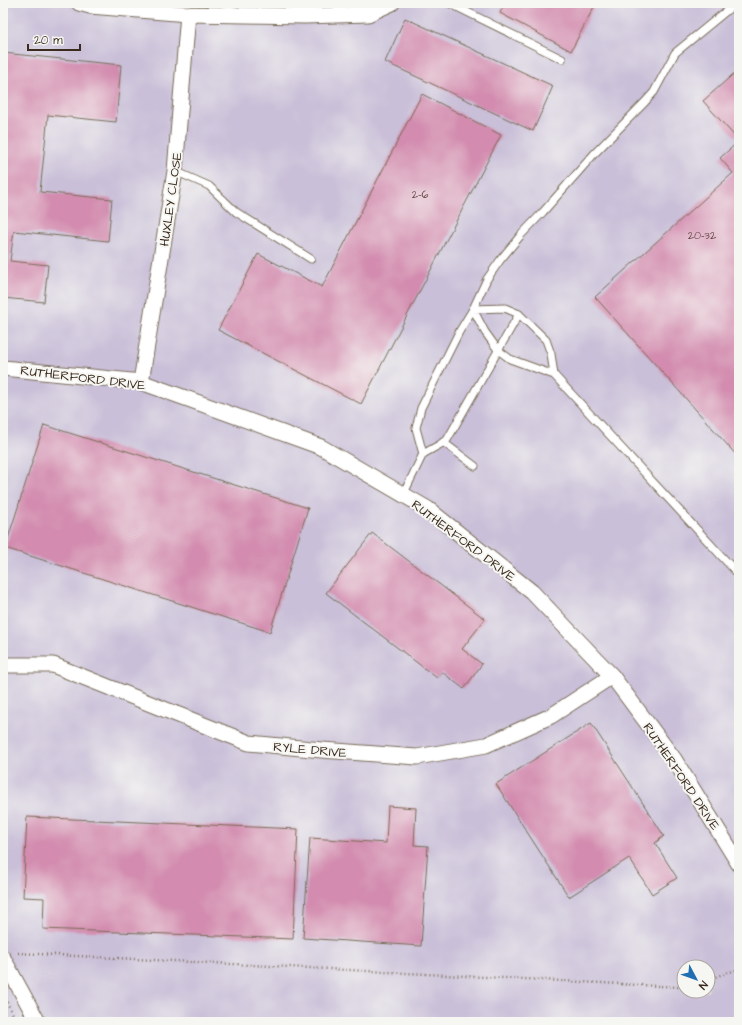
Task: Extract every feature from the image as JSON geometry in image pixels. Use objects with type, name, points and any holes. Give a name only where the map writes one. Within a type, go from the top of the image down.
[{"type":"street","points":[[79,3],[90,6],[188,14],[297,16],[359,12],[368,14],[392,3]]},
{"type":"street","name":"HUXLEY CLOSE","points":[[141,382],[176,171],[188,14]]},
{"type":"street","name":"RUTHERFORD DRIVE","points":[[3,368],[141,382],[321,447],[428,509],[532,592],[612,676],[674,759],[739,864]]},
{"type":"street","name":"RYLE DRIVE","points":[[3,665],[53,665],[249,743],[330,751],[417,757],[486,745],[551,716],[612,676]]},
{"type":"street","points":[[8,956],[32,1020]]},
{"type":"lane","points":[[449,3],[562,59]]},
{"type":"lane","points":[[423,454],[416,428],[421,408],[459,332],[473,309],[487,279],[521,235],[544,212],[594,154],[654,92],[675,53],[736,3]]},
{"type":"lane","points":[[176,171],[209,186],[236,212],[311,259]]},
{"type":"lane","points":[[473,309],[505,308],[519,314],[546,340],[551,354],[554,375]]},
{"type":"lane","points":[[473,309],[485,332],[498,350],[510,359],[554,375],[739,575]]},
{"type":"lane","points":[[403,495],[423,454],[446,440],[519,314]]},
{"type":"lane","points":[[443,442],[475,466]]},
{"type":"path","points":[[8,956],[676,987]]},
{"type":"path","points":[[716,977],[739,970]]},
{"type":"path","points":[[3,995],[17,1022]]},
{"type":"shaded area","points":[[3,3],[739,3],[739,1022],[3,1022]]},
{"type":"building","points":[[505,3],[596,3],[571,51],[500,13]]},
{"type":"building","points":[[405,18],[553,86],[533,131],[385,62]]},
{"type":"building","points":[[3,53],[121,65],[116,122],[48,115],[40,192],[112,199],[108,241],[14,231],[10,261],[48,265],[44,302],[3,298]]},
{"type":"building","points":[[739,69],[739,141],[703,101]]},
{"type":"building","points":[[422,94],[501,135],[361,404],[218,330],[258,254],[322,287]]},
{"type":"building","points":[[739,141],[739,458],[595,297],[733,173],[720,158]]},
{"type":"building","points":[[44,425],[308,508],[270,632],[5,548]]},
{"type":"building","points":[[372,533],[485,619],[462,649],[482,664],[464,689],[442,672],[437,678],[326,593]]},
{"type":"building","points":[[591,723],[664,836],[655,843],[677,878],[652,894],[629,858],[569,897],[496,784]]},
{"type":"building","points":[[388,806],[416,808],[414,845],[428,846],[421,946],[303,938],[310,838],[386,843]]},
{"type":"building","points":[[27,817],[298,829],[293,939],[43,929],[44,898],[23,897]]}]
